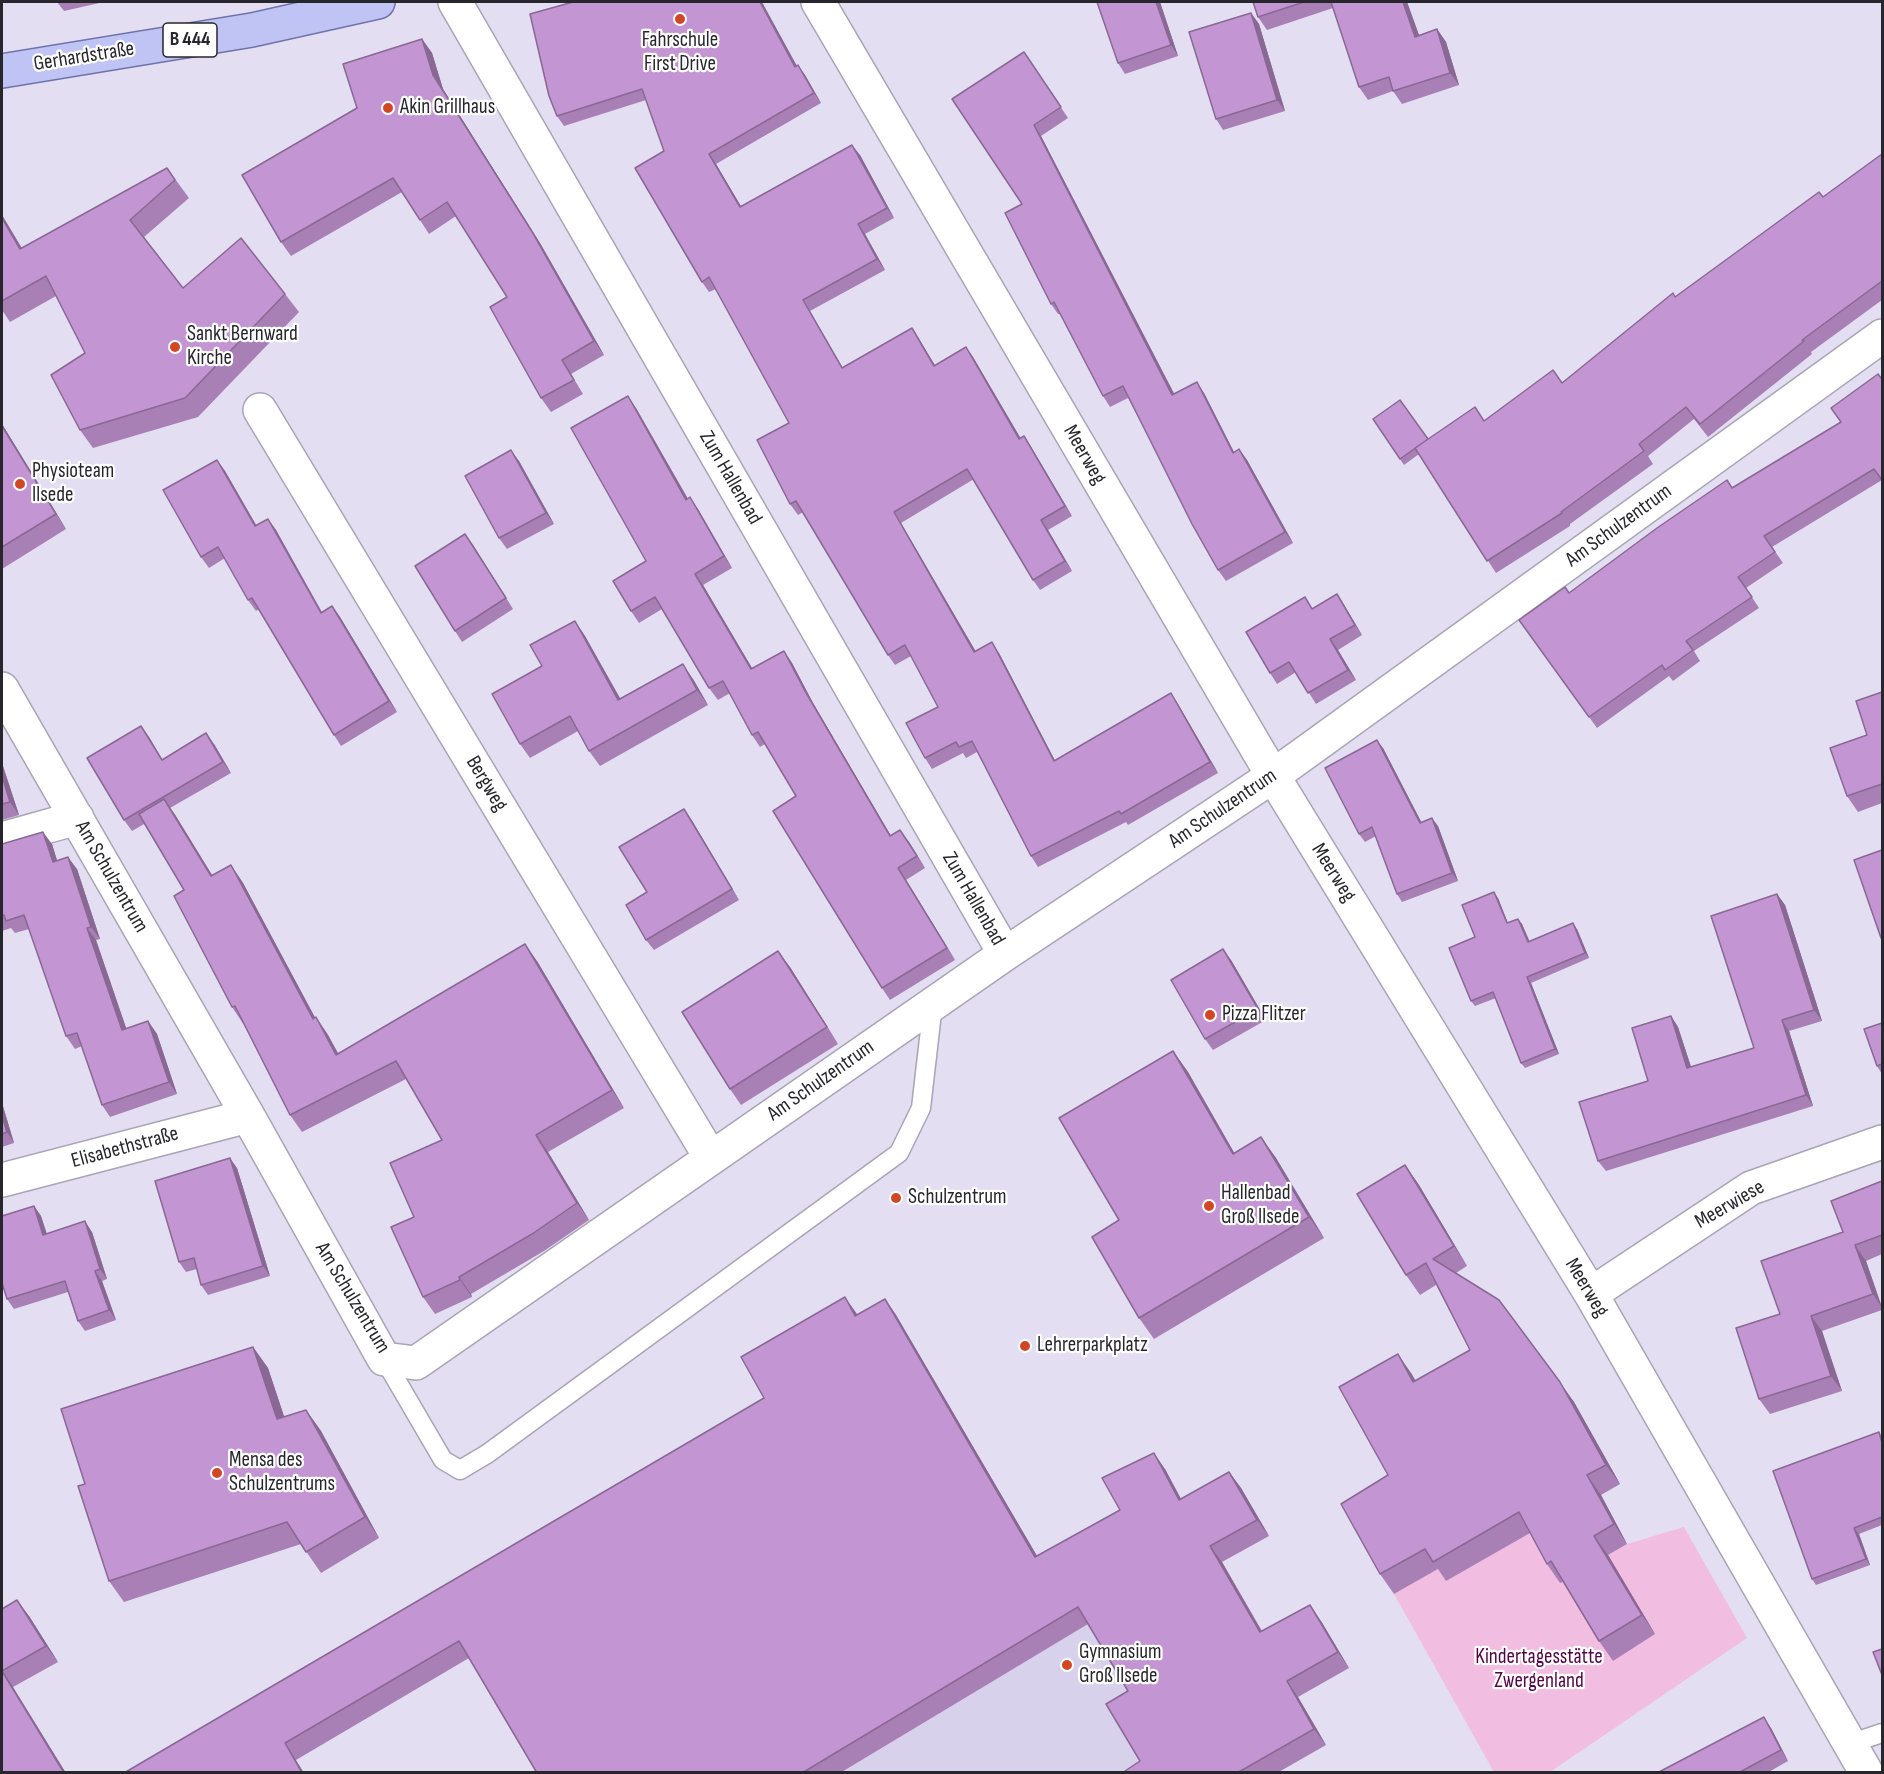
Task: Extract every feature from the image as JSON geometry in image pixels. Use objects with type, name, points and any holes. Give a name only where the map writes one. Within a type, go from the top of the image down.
[{"type":"main road","name":"Gerhardstraße","points":[[2,71],[252,30],[378,2]]},
{"type":"street","name":"Zum Hallenbad","points":[[455,2],[1005,954]]},
{"type":"street","name":"Meerweg","points":[[818,2],[1273,776],[1591,1294],[1866,1773]]},
{"type":"street","name":"Am Schulzentrum","points":[[2,689],[248,1116],[384,1359],[416,1364],[1005,954],[1273,776],[1882,336]]},
{"type":"street","name":"Bergweg","points":[[260,410],[711,1158]]},
{"type":"street","points":[[2,839],[77,818]]},
{"type":"street","name":"Elisabethstraße","points":[[2,1180],[248,1116]]},
{"type":"street","name":"Meerwiese","points":[[1591,1294],[1751,1188],[1882,1142]]},
{"type":"lane","points":[[384,1359],[443,1460],[460,1470],[487,1454],[899,1154],[921,1108],[933,1004]]},
{"type":"lane","points":[[1849,1744],[1882,1733]]},
{"type":"shaded area","name":"Gymnasium Groß Ilsede","points":[[1089,1623],[1139,1707],[1149,1772],[840,1772]]},
{"type":"green space","name":"Kindertagesstätte Zwergenland","points":[[1684,1527],[1747,1638],[1550,1772],[1494,1772],[1394,1594],[1438,1569],[1532,1532],[1560,1583],[1627,1544]]},
{"type":"building","points":[[573,2],[760,2],[795,67],[798,65],[814,93],[709,154],[740,207],[852,145],[887,208],[858,224],[877,259],[803,300],[842,368],[912,328],[934,366],[966,347],[1019,439],[1024,436],[1065,506],[1041,520],[1065,561],[1033,580],[967,469],[894,512],[974,652],[992,642],[1054,761],[1171,693],[1210,762],[1121,814],[1119,811],[1031,856],[972,741],[959,747],[956,742],[925,758],[906,723],[938,707],[905,645],[888,655],[796,501],[790,504],[757,440],[789,423],[709,277],[702,282],[635,168],[664,151],[642,89],[557,116],[549,96],[530,14]]},
{"type":"building","points":[[1097,2],[1156,2],[1171,45],[1118,63]]},
{"type":"building","points":[[1253,2],[1304,2],[1258,17]]},
{"type":"building","points":[[1331,2],[1403,2],[1415,37],[1437,29],[1450,73],[1393,91],[1389,77],[1359,87]]},
{"type":"building","points":[[1251,13],[1277,100],[1216,119],[1189,32]]},
{"type":"building","points":[[422,39],[433,75],[531,230],[594,341],[562,360],[574,380],[541,398],[490,307],[507,297],[447,202],[420,220],[393,178],[281,242],[242,175],[357,108],[343,64]]},
{"type":"building","points":[[1024,52],[1061,107],[1034,125],[1172,395],[1197,382],[1233,453],[1239,449],[1285,532],[1218,570],[1192,524],[1123,386],[1103,396],[1054,302],[1051,304],[1005,213],[1022,204],[952,99]]},
{"type":"building","points":[[1882,154],[1882,281],[1802,340],[1804,341],[1700,424],[1686,407],[1639,444],[1644,451],[1562,513],[1487,561],[1415,448],[1475,407],[1484,421],[1553,370],[1562,383],[1673,293],[1675,297],[1819,192],[1823,197]]},
{"type":"building","name":"Sankt Bernward Kirche","points":[[167,168],[175,180],[130,220],[183,288],[241,238],[285,294],[185,398],[80,430],[51,375],[85,353],[46,276],[2,301],[2,218],[20,249]]},
{"type":"building","points":[[1878,374],[1882,377],[1882,480],[1874,469],[1764,536],[1775,552],[1738,577],[1752,597],[1686,641],[1693,650],[1665,670],[1662,665],[1589,717],[1519,620],[1565,587],[1569,593],[1727,480],[1732,488],[1841,422],[1831,408]]},
{"type":"building","points":[[628,396],[686,500],[690,497],[724,556],[695,574],[751,669],[784,651],[890,836],[900,830],[917,856],[898,868],[947,948],[882,988],[773,811],[796,796],[758,732],[752,735],[723,681],[709,688],[655,597],[631,611],[613,581],[646,561],[571,428]]},
{"type":"building","points":[[1400,400],[1428,439],[1400,459],[1373,419]]},
{"type":"building","name":"Physioteam Ilsede","points":[[2,426],[56,514],[2,547]]},
{"type":"building","points":[[511,450],[546,513],[499,538],[465,476]]},
{"type":"building","points":[[217,460],[255,526],[268,519],[321,613],[332,606],[389,701],[334,735],[252,598],[248,600],[218,547],[201,557],[163,490]]},
{"type":"building","points":[[465,534],[506,598],[455,631],[415,566]]},
{"type":"building","points":[[1337,594],[1355,625],[1330,639],[1348,670],[1308,693],[1289,662],[1270,673],[1246,632],[1305,597],[1312,609]]},
{"type":"building","points":[[575,621],[618,700],[683,664],[697,690],[589,751],[570,716],[520,744],[492,694],[542,666],[530,645]]},
{"type":"building","points":[[1882,692],[1882,784],[1847,796],[1830,748],[1867,735],[1856,701]]},
{"type":"building","points":[[141,726],[162,760],[206,733],[223,762],[124,820],[87,758]]},
{"type":"building","points":[[1377,740],[1420,823],[1432,818],[1452,873],[1397,894],[1372,827],[1359,834],[1325,768]]},
{"type":"building","points":[[2,776],[10,802],[2,804]]},
{"type":"building","points":[[164,799],[211,876],[231,865],[313,1019],[316,1017],[336,1055],[525,944],[612,1090],[536,1135],[577,1203],[532,1234],[459,1277],[460,1280],[423,1297],[391,1227],[414,1217],[390,1163],[442,1140],[396,1061],[290,1115],[235,1006],[232,1007],[174,896],[184,890],[139,814]]},
{"type":"building","points":[[684,809],[732,889],[646,940],[626,905],[647,892],[619,847]]},
{"type":"building","points":[[43,832],[53,862],[68,857],[91,927],[87,928],[122,1030],[148,1021],[169,1082],[102,1105],[77,1033],[66,1036],[24,915],[6,921],[4,915],[2,916],[2,844]]},
{"type":"building","points":[[1882,850],[1882,937],[1881,938],[1854,860]]},
{"type":"building","points":[[1494,892],[1507,923],[1518,919],[1528,942],[1573,923],[1585,953],[1527,977],[1555,1049],[1521,1063],[1493,992],[1471,1001],[1449,948],[1475,937],[1462,905]]},
{"type":"building","points":[[1777,894],[1814,1010],[1782,1020],[1806,1095],[1598,1161],[1579,1102],[1648,1081],[1632,1028],[1671,1016],[1687,1068],[1754,1048],[1711,916]]},
{"type":"building","points":[[1223,949],[1258,1009],[1205,1039],[1171,980]]},
{"type":"building","points":[[778,951],[827,1027],[730,1089],[682,1012]]},
{"type":"building","points":[[1882,1023],[1882,1064],[1877,1066],[1864,1029]]},
{"type":"building","name":"Hallenbad Groß Ilsede","points":[[1173,1051],[1233,1154],[1261,1137],[1309,1217],[1139,1318],[1092,1237],[1119,1220],[1059,1118]]},
{"type":"building","points":[[2,1116],[7,1132],[2,1134]]},
{"type":"building","points":[[230,1158],[263,1266],[201,1285],[194,1258],[179,1262],[155,1181]]},
{"type":"building","name":"Kindertagesstätte Zwergenland","points":[[1405,1165],[1454,1246],[1433,1259],[1499,1300],[1560,1382],[1606,1465],[1587,1475],[1614,1524],[1594,1536],[1642,1615],[1599,1641],[1551,1561],[1547,1564],[1519,1512],[1433,1562],[1425,1549],[1380,1574],[1341,1504],[1388,1475],[1339,1387],[1398,1354],[1413,1382],[1470,1350],[1426,1263],[1406,1275],[1357,1194]]},
{"type":"building","points":[[1882,1181],[1882,1235],[1855,1245],[1873,1294],[1811,1316],[1831,1376],[1759,1399],[1736,1328],[1780,1314],[1761,1261],[1843,1232],[1831,1201]]},
{"type":"building","points":[[34,1206],[43,1235],[85,1221],[100,1269],[95,1271],[109,1310],[78,1321],[65,1281],[7,1299],[2,1283],[2,1216]]},
{"type":"building","points":[[845,1297],[855,1316],[885,1299],[1035,1557],[1120,1510],[1102,1478],[1154,1453],[1179,1500],[1229,1472],[1257,1520],[1210,1546],[1260,1632],[1310,1605],[1338,1652],[1287,1681],[1314,1729],[1237,1773],[1122,1773],[1140,1761],[1106,1704],[1128,1691],[1078,1607],[802,1773],[537,1773],[459,1641],[285,1743],[302,1773],[124,1773],[764,1398],[741,1357]]},
{"type":"building","name":"Mensa des Schulzentrums","points":[[253,1347],[277,1419],[306,1410],[365,1517],[306,1552],[287,1522],[109,1581],[78,1486],[85,1484],[61,1409]]},
{"type":"building","points":[[1879,1432],[1882,1443],[1882,1517],[1854,1528],[1866,1559],[1812,1579],[1773,1471]]},
{"type":"building","points":[[17,1600],[46,1646],[2,1671],[2,1609]]},
{"type":"building","points":[[1882,1649],[1882,1675],[1873,1652]]},
{"type":"building","points":[[2,1671],[64,1773],[2,1773]]},
{"type":"building","points":[[1764,1717],[1781,1750],[1738,1773],[1657,1773]]},
{"type":"place","name":"Fahrschule First Drive","points":[[680,19]]},
{"type":"place","name":"Akin Grillhaus","points":[[388,108]]},
{"type":"place","name":"Sankt Bernward Kirche","points":[[175,347]]},
{"type":"place","name":"Physioteam Ilsede","points":[[20,484]]},
{"type":"place","name":"Pizza Flitzer","points":[[1210,1015]]},
{"type":"place","name":"Schulzentrum","points":[[896,1198]]},
{"type":"place","name":"Hallenbad Groß Ilsede","points":[[1209,1206]]},
{"type":"place","name":"Lehrerparkplatz","points":[[1025,1346]]},
{"type":"place","name":"Mensa des Schulzentrums","points":[[217,1473]]},
{"type":"place","name":"Gymnasium Groß Ilsede","points":[[1067,1665]]}]
